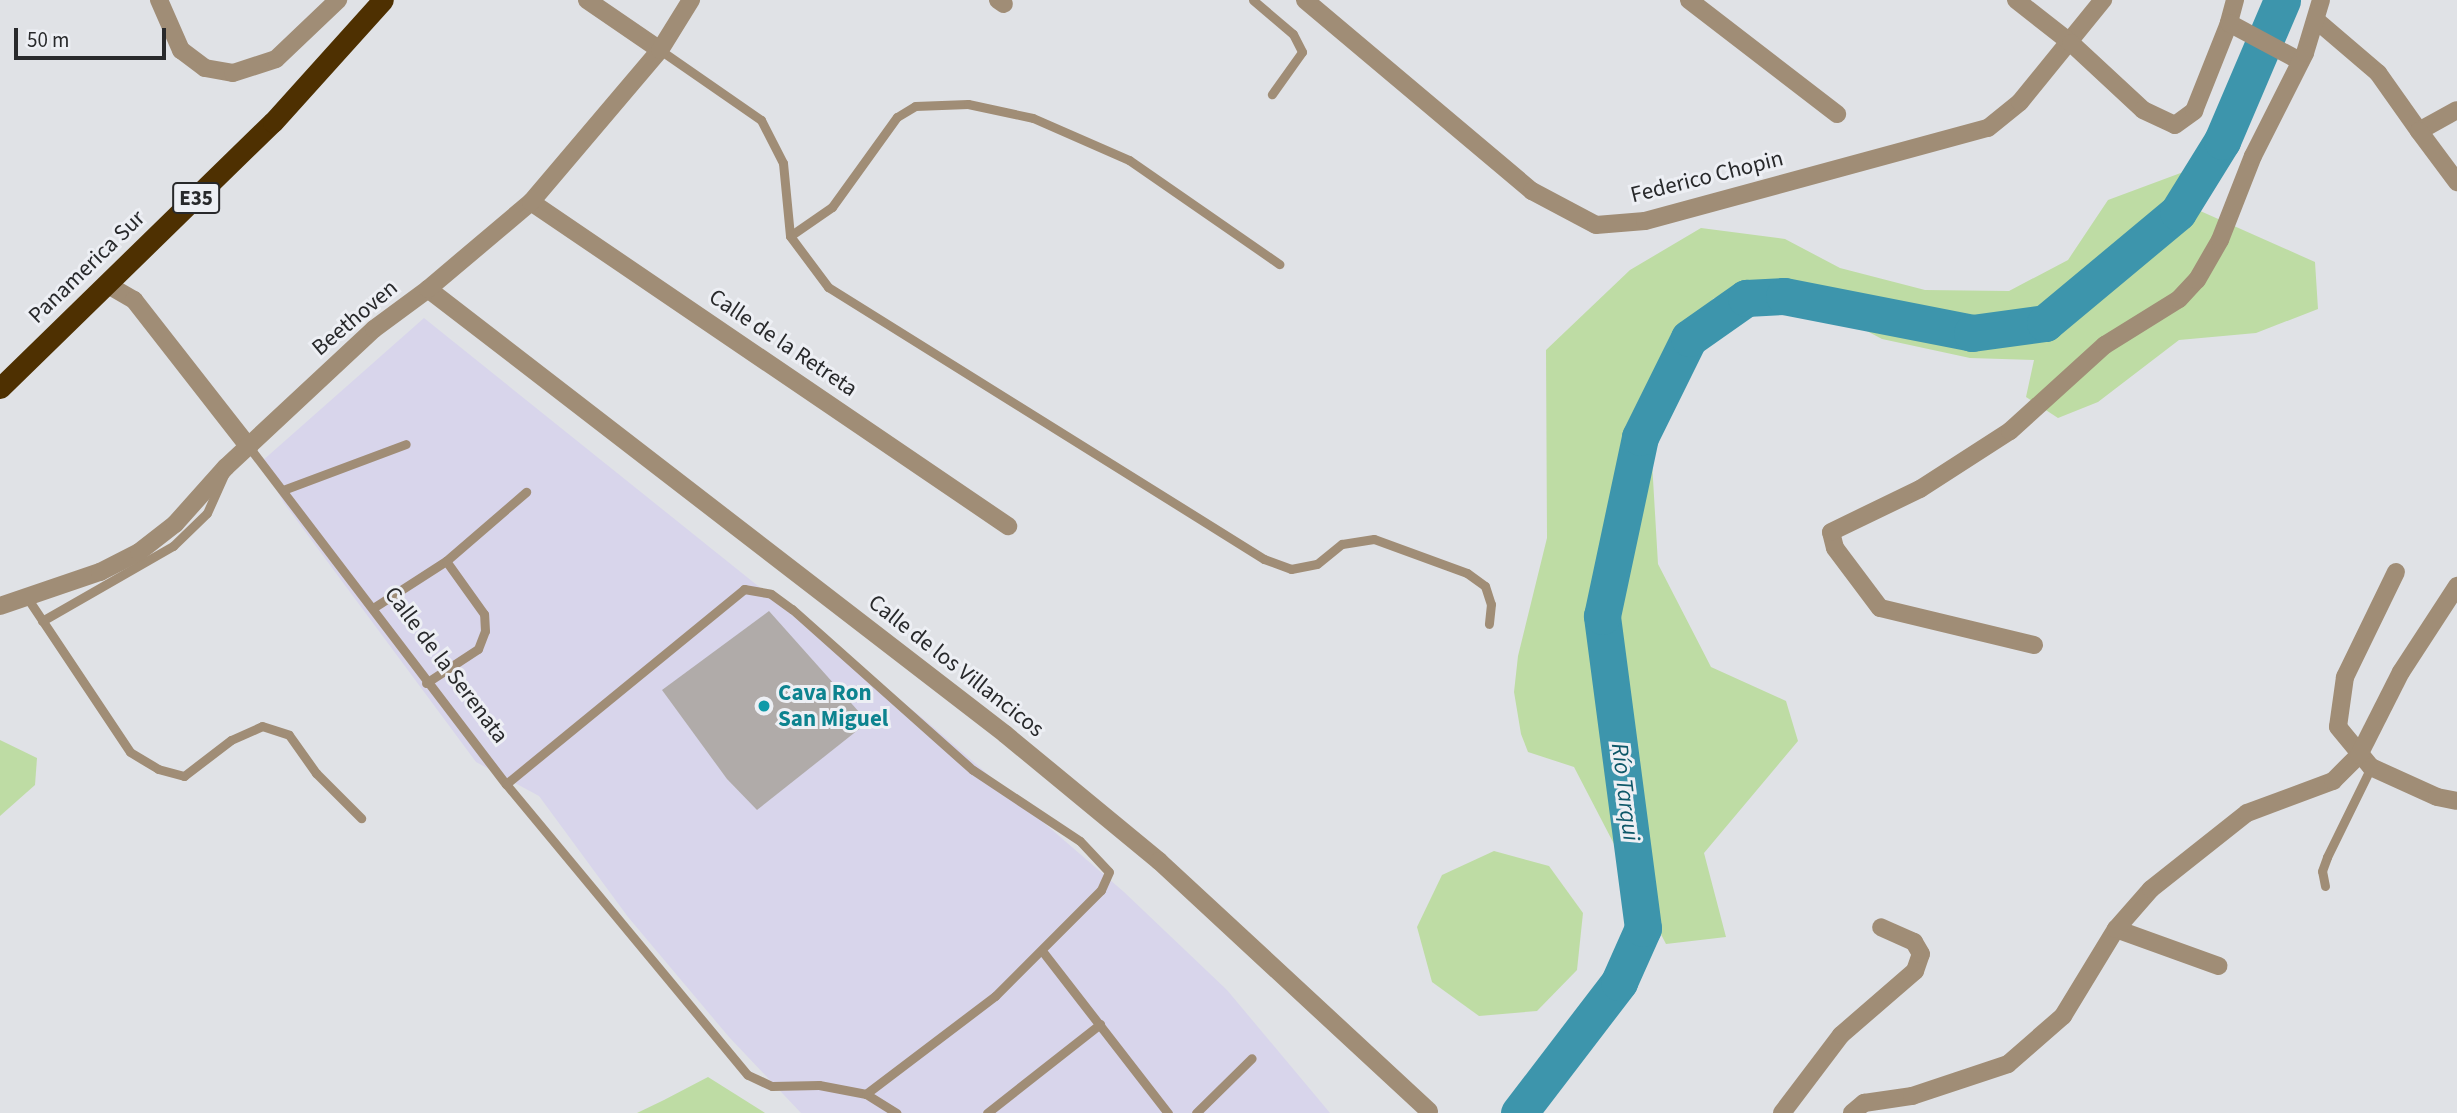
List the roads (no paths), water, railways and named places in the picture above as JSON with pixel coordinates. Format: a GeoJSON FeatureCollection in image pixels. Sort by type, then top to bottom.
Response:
{"type":"FeatureCollection","features":[{"type":"Feature","properties":{"kind":"highway","name":"Panamerica Sur"},"geometry":{"type":"LineString","coordinates":[[0,388],[273,122],[383,0]]}},
{"type":"Feature","properties":{"kind":"street"},"geometry":{"type":"LineString","coordinates":[[159,0],[181,50],[205,68],[233,73],[276,59],[338,0]]}},
{"type":"Feature","properties":{"kind":"street"},"geometry":{"type":"LineString","coordinates":[[587,0],[660,50]]}},
{"type":"Feature","properties":{"kind":"street","name":"Beethoven"},"geometry":{"type":"LineString","coordinates":[[0,606],[100,572],[139,552],[175,524],[226,467],[374,329],[428,289],[531,202],[660,50],[691,0]]}},
{"type":"Feature","properties":{"kind":"street","name":"Federico Chopin"},"geometry":{"type":"LineString","coordinates":[[1305,0],[1532,191],[1596,225],[1645,221],[1988,128],[2020,102],[2071,43],[2103,0]]}},
{"type":"Feature","properties":{"kind":"street"},"geometry":{"type":"LineString","coordinates":[[1689,0],[1837,114]]}},
{"type":"Feature","properties":{"kind":"street"},"geometry":{"type":"LineString","coordinates":[[2016,0],[2071,43],[2143,110],[2175,125],[2194,111],[2233,26],[2235,0]]}},
{"type":"Feature","properties":{"kind":"street"},"geometry":{"type":"LineString","coordinates":[[2034,645],[1880,608],[1835,548],[1831,532],[1920,489],[2010,431],[2105,345],[2179,299],[2197,280],[2220,240],[2293,57],[2316,20],[2321,0]]}},
{"type":"Feature","properties":{"kind":"street"},"geometry":{"type":"LineString","coordinates":[[2316,20],[2378,73],[2457,181]]}},
{"type":"Feature","properties":{"kind":"street"},"geometry":{"type":"LineString","coordinates":[[2233,26],[2293,57]]}},
{"type":"Feature","properties":{"kind":"street"},"geometry":{"type":"LineString","coordinates":[[2419,131],[2457,110]]}},
{"type":"Feature","properties":{"kind":"street","name":"Calle de la Retreta"},"geometry":{"type":"LineString","coordinates":[[531,202],[1008,526]]}},
{"type":"Feature","properties":{"kind":"street","name":"Calle de la Serenata"},"geometry":{"type":"LineString","coordinates":[[108,285],[134,300],[249,447]]}},
{"type":"Feature","properties":{"kind":"street","name":"Calle de los Villancicos"},"geometry":{"type":"LineString","coordinates":[[428,289],[1015,743],[1158,862],[1429,1111]]}},
{"type":"Feature","properties":{"kind":"street"},"geometry":{"type":"LineString","coordinates":[[2396,572],[2345,677],[2337,712],[2338,727],[2365,761],[2437,797],[2457,801]]}},
{"type":"Feature","properties":{"kind":"street"},"geometry":{"type":"LineString","coordinates":[[1852,1113],[1864,1102],[1912,1096],[2008,1064],[2063,1016],[2116,929],[2151,889],[2247,813],[2333,781],[2365,761],[2401,673],[2457,586]]}},
{"type":"Feature","properties":{"kind":"street"},"geometry":{"type":"LineString","coordinates":[[1782,1113],[1841,1035],[1915,971],[1921,954],[1914,942],[1881,927]]}},
{"type":"Feature","properties":{"kind":"street"},"geometry":{"type":"LineString","coordinates":[[2116,929],[2219,965]]}},
{"type":"Feature","properties":{"kind":"lane"},"geometry":{"type":"LineString","coordinates":[[1253,0],[1293,34],[1302,52],[1272,94]]}},
{"type":"Feature","properties":{"kind":"lane"},"geometry":{"type":"LineString","coordinates":[[660,50],[761,120],[782,163],[790,236],[828,287],[1264,559],[1291,569],[1318,564],[1342,544],[1374,539],[1427,556],[1476,579],[1485,586],[1491,604],[1489,624]]}},
{"type":"Feature","properties":{"kind":"lane"},"geometry":{"type":"LineString","coordinates":[[790,236],[832,207],[898,117],[915,106],[968,104],[1033,118],[1129,160],[1279,264]]}},
{"type":"Feature","properties":{"kind":"lane"},"geometry":{"type":"LineString","coordinates":[[283,491],[406,444]]}},
{"type":"Feature","properties":{"kind":"lane","name":"Calle de la Serenata"},"geometry":{"type":"LineString","coordinates":[[249,447],[373,608],[426,683],[506,784],[748,1075],[772,1086],[819,1085],[866,1094]]}},
{"type":"Feature","properties":{"kind":"lane"},"geometry":{"type":"LineString","coordinates":[[42,621],[173,546],[207,513],[226,467]]}},
{"type":"Feature","properties":{"kind":"lane"},"geometry":{"type":"LineString","coordinates":[[373,608],[446,561],[526,492]]}},
{"type":"Feature","properties":{"kind":"lane"},"geometry":{"type":"LineString","coordinates":[[426,683],[478,649],[485,631],[484,614],[446,561]]}},
{"type":"Feature","properties":{"kind":"lane"},"geometry":{"type":"LineString","coordinates":[[506,784],[744,589],[771,594],[973,770],[1080,841],[1109,872],[1101,890],[1043,952],[995,996],[866,1094],[896,1113]]}},
{"type":"Feature","properties":{"kind":"lane"},"geometry":{"type":"LineString","coordinates":[[26,596],[130,752],[158,769],[184,776],[231,740],[262,726],[289,735],[316,773],[361,818]]}},
{"type":"Feature","properties":{"kind":"lane"},"geometry":{"type":"LineString","coordinates":[[2325,887],[2322,871],[2365,761]]}},
{"type":"Feature","properties":{"kind":"lane"},"geometry":{"type":"LineString","coordinates":[[1043,952],[1168,1113]]}},
{"type":"Feature","properties":{"kind":"lane"},"geometry":{"type":"LineString","coordinates":[[987,1113],[1100,1024]]}},
{"type":"Feature","properties":{"kind":"lane"},"geometry":{"type":"LineString","coordinates":[[1196,1113],[1252,1058]]}},
{"type":"Feature","properties":{"kind":"waterway","name":"Río Tarqui"},"geometry":{"type":"LineString","coordinates":[[1519,1113],[1619,982],[1643,928],[1602,616],[1640,437],[1689,338],[1746,298],[1784,296],[1972,333],[2045,323],[2178,212],[2222,141],[2282,0]]}},
{"type":"Feature","properties":{"kind":"place","name":"Cava Ron San Miguel"},"geometry":{"type":"Point","coordinates":[764,706]}}]}
